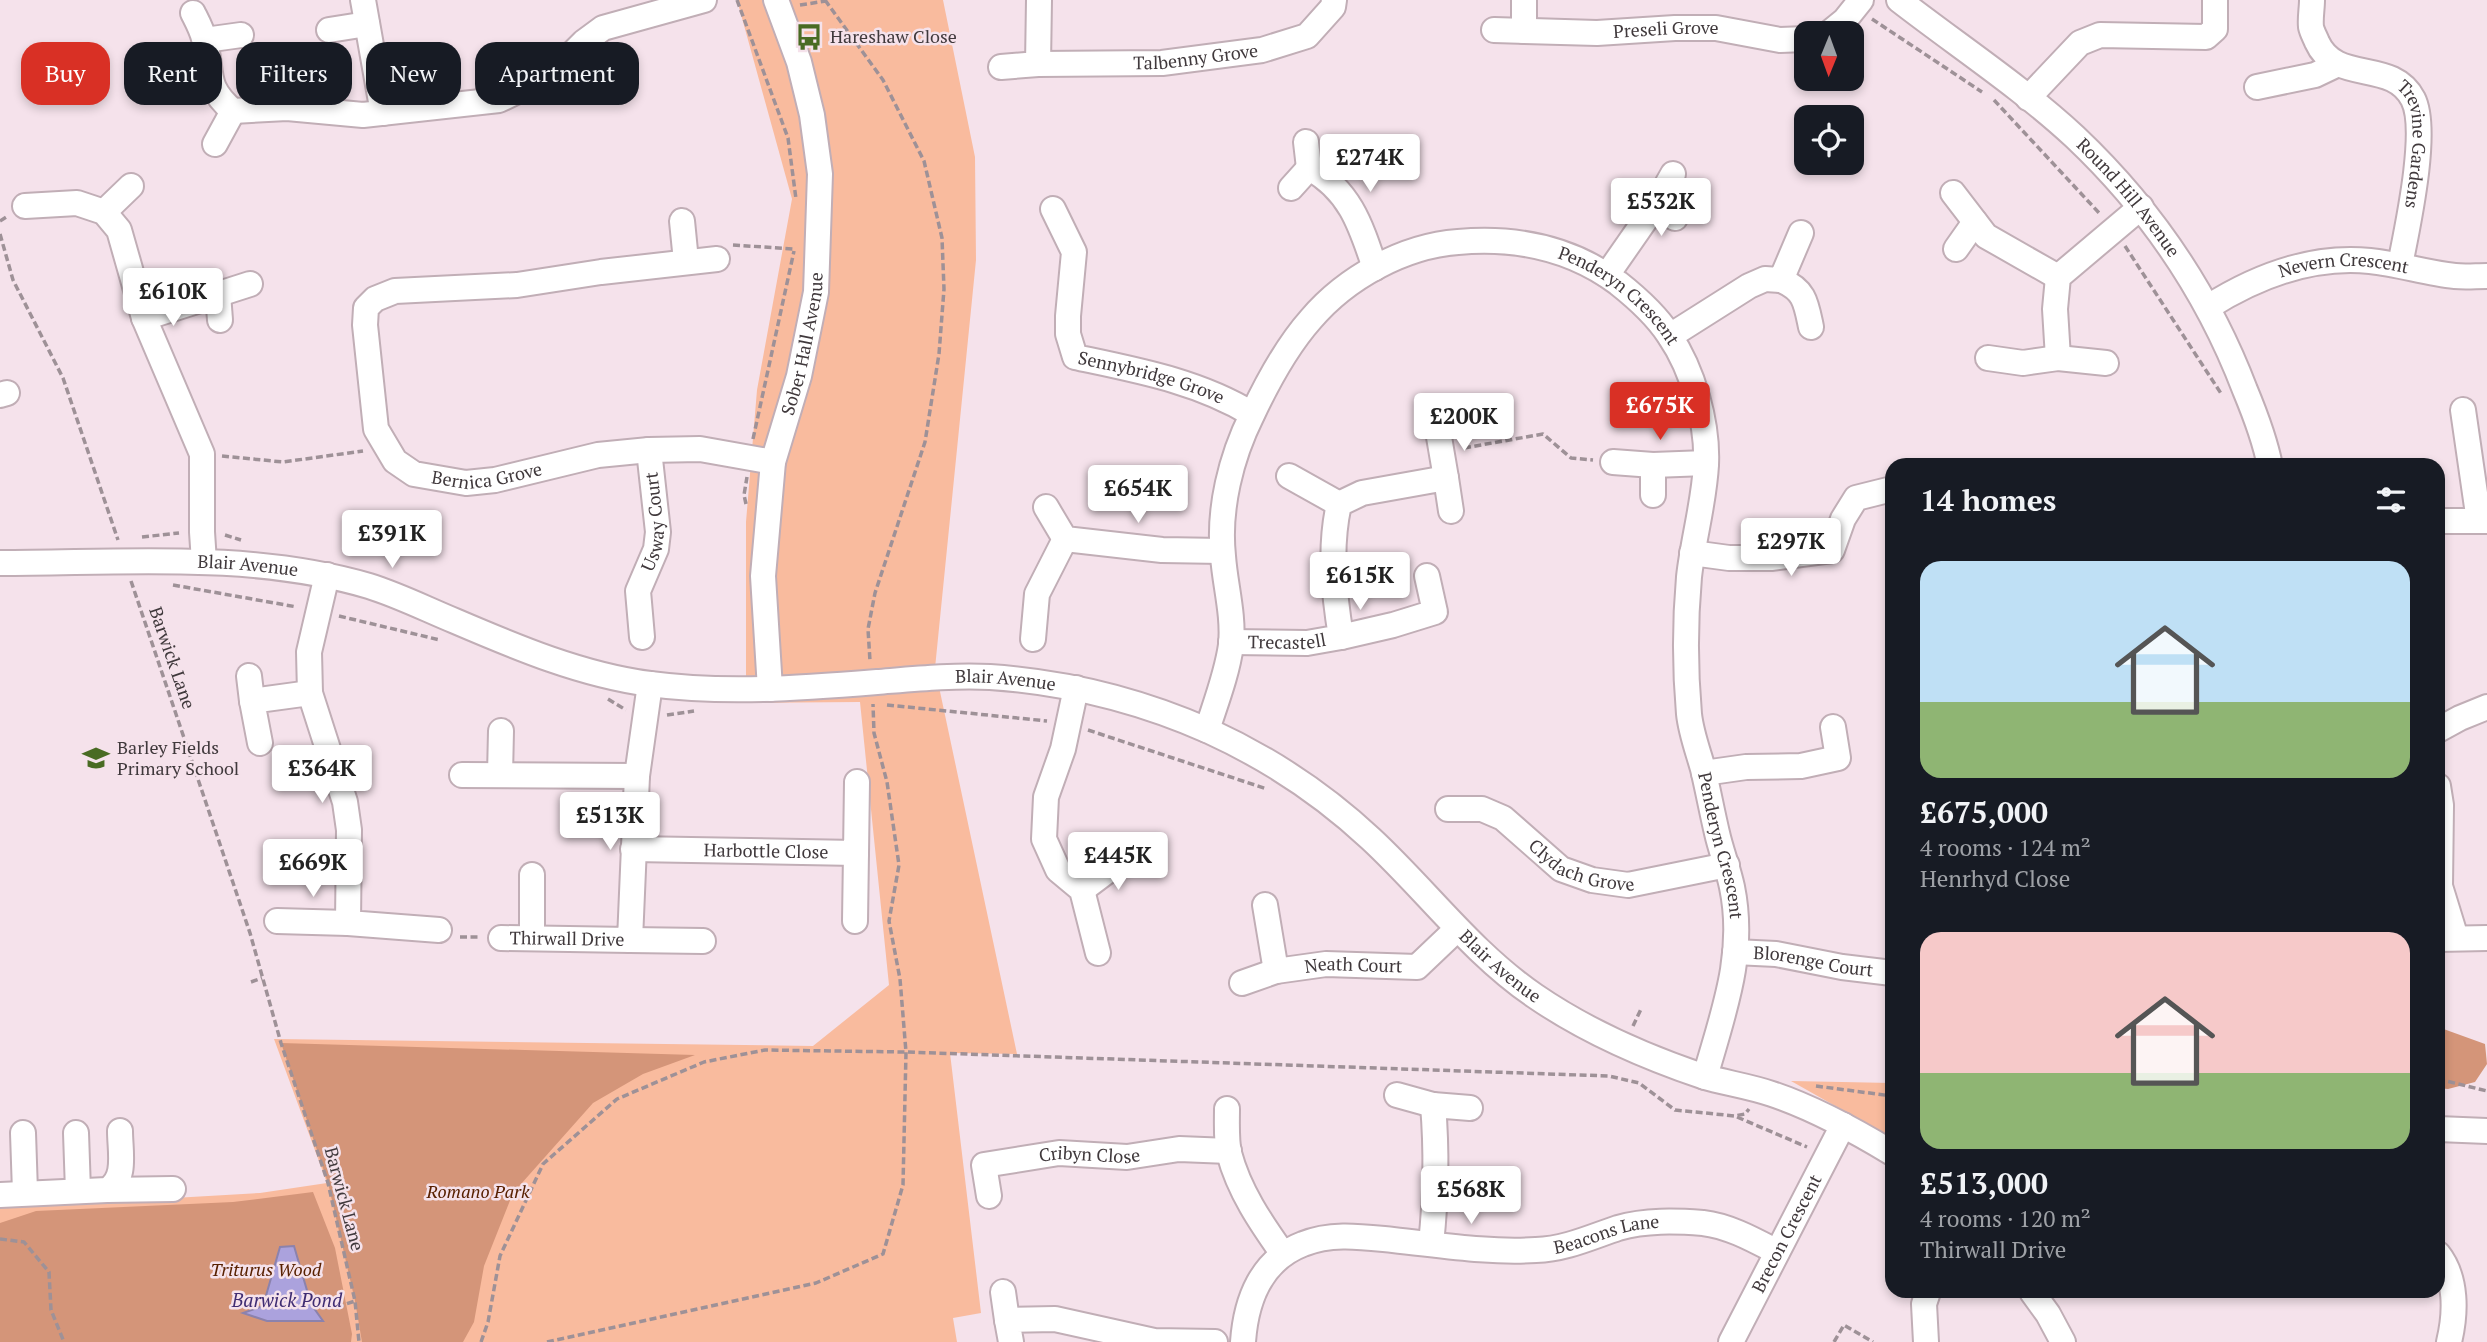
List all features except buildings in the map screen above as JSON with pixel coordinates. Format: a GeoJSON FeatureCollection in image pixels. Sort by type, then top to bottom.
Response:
{"type":"FeatureCollection","features":[{"type":"Feature","properties":{"kind":"street"},"geometry":{"type":"LineString","coordinates":[[233,111],[286,108],[363,115],[499,100],[551,75],[584,42],[603,29],[704,0]]}},
{"type":"Feature","properties":{"kind":"street","name":"Sober Hall Avenue"},"geometry":{"type":"LineString","coordinates":[[770,689],[763,576],[773,462],[799,376],[816,292],[820,174],[812,115],[799,62],[776,0]]}},
{"type":"Feature","properties":{"kind":"street"},"geometry":{"type":"LineString","coordinates":[[1038,64],[1039,0]]}},
{"type":"Feature","properties":{"kind":"street","name":"Talbenny Grove"},"geometry":{"type":"LineString","coordinates":[[1001,67],[1163,63],[1262,50],[1307,36],[1333,7],[1334,0]]}},
{"type":"Feature","properties":{"kind":"street"},"geometry":{"type":"LineString","coordinates":[[1524,0],[1524,31]]}},
{"type":"Feature","properties":{"kind":"street","name":"Round Hill Avenue"},"geometry":{"type":"LineString","coordinates":[[1899,0],[2028,98],[2073,136],[2141,207],[2208,307],[2232,356],[2268,458]]}},
{"type":"Feature","properties":{"kind":"street"},"geometry":{"type":"LineString","coordinates":[[2028,98],[2080,43],[2100,35],[2206,37],[2214,29],[2215,0]]}},
{"type":"Feature","properties":{"kind":"street"},"geometry":{"type":"LineString","coordinates":[[2257,87],[2315,75],[2336,65],[2322,53],[2311,29],[2312,0]]}},
{"type":"Feature","properties":{"kind":"street"},"geometry":{"type":"LineString","coordinates":[[1841,21],[1858,4]]}},
{"type":"Feature","properties":{"kind":"street"},"geometry":{"type":"LineString","coordinates":[[329,30],[365,12],[383,113]]}},
{"type":"Feature","properties":{"kind":"street"},"geometry":{"type":"LineString","coordinates":[[194,13],[205,40],[213,89],[233,111]]}},
{"type":"Feature","properties":{"kind":"street","name":"Preseli Grove"},"geometry":{"type":"LineString","coordinates":[[1494,30],[1597,33],[1716,28],[1780,40],[1794,39]]}},
{"type":"Feature","properties":{"kind":"street"},"geometry":{"type":"LineString","coordinates":[[205,40],[241,35]]}},
{"type":"Feature","properties":{"kind":"street","name":"Trevine Gardens"},"geometry":{"type":"LineString","coordinates":[[2336,65],[2354,71],[2383,74],[2398,81],[2412,98],[2418,113],[2419,135],[2412,203],[2400,265]]}},
{"type":"Feature","properties":{"kind":"street"},"geometry":{"type":"LineString","coordinates":[[215,144],[233,111]]}},
{"type":"Feature","properties":{"kind":"street"},"geometry":{"type":"LineString","coordinates":[[1291,188],[1309,168],[1306,142]]}},
{"type":"Feature","properties":{"kind":"street"},"geometry":{"type":"LineString","coordinates":[[1309,168],[1326,177],[1347,199],[1375,268]]}},
{"type":"Feature","properties":{"kind":"street"},"geometry":{"type":"LineString","coordinates":[[1607,275],[1665,212],[1673,174]]}},
{"type":"Feature","properties":{"kind":"street"},"geometry":{"type":"LineString","coordinates":[[104,212],[131,186]]}},
{"type":"Feature","properties":{"kind":"street"},"geometry":{"type":"LineString","coordinates":[[1953,193],[1986,236],[2058,276]]}},
{"type":"Feature","properties":{"kind":"street"},"geometry":{"type":"LineString","coordinates":[[25,206],[77,203],[104,212],[119,230],[144,318],[202,453],[204,562]]}},
{"type":"Feature","properties":{"kind":"street"},"geometry":{"type":"LineString","coordinates":[[2058,358],[2055,309],[2058,276],[2141,207]]}},
{"type":"Feature","properties":{"kind":"street","name":"Sennybridge Grove"},"geometry":{"type":"LineString","coordinates":[[1053,209],[1074,252],[1068,334],[1075,357],[1190,385],[1230,401],[1252,414]]}},
{"type":"Feature","properties":{"kind":"street"},"geometry":{"type":"LineString","coordinates":[[682,221],[686,261]]}},
{"type":"Feature","properties":{"kind":"street"},"geometry":{"type":"LineString","coordinates":[[1956,249],[1975,222]]}},
{"type":"Feature","properties":{"kind":"street"},"geometry":{"type":"LineString","coordinates":[[1781,280],[1801,233]]}},
{"type":"Feature","properties":{"kind":"street","name":"Penderyn Crescent"},"geometry":{"type":"LineString","coordinates":[[1206,730],[1227,667],[1231,642],[1231,615],[1222,551],[1223,517],[1231,469],[1252,414],[1293,343],[1312,317],[1349,285],[1375,268],[1411,252],[1453,242],[1504,240],[1566,253],[1607,275],[1651,312],[1670,336],[1696,394],[1704,428],[1706,463],[1703,496],[1692,553],[1686,631],[1689,719],[1733,890],[1737,928],[1732,986],[1704,1077]]}},
{"type":"Feature","properties":{"kind":"street","name":"Bernica Grove"},"geometry":{"type":"LineString","coordinates":[[717,259],[517,285],[395,291],[375,299],[366,308],[365,325],[376,429],[395,461],[414,474],[466,483],[495,480],[598,455],[649,450],[700,449],[773,462]]}},
{"type":"Feature","properties":{"kind":"street","name":"Nevern Crescent"},"geometry":{"type":"LineString","coordinates":[[2208,307],[2261,278],[2307,263],[2368,260],[2456,276],[2487,276]]}},
{"type":"Feature","properties":{"kind":"street"},"geometry":{"type":"LineString","coordinates":[[1670,336],[1749,286],[1765,279],[1781,280],[1795,286],[1806,302],[1811,327]]}},
{"type":"Feature","properties":{"kind":"street"},"geometry":{"type":"LineString","coordinates":[[144,318],[250,284]]}},
{"type":"Feature","properties":{"kind":"street"},"geometry":{"type":"LineString","coordinates":[[218,294],[220,320]]}},
{"type":"Feature","properties":{"kind":"street"},"geometry":{"type":"LineString","coordinates":[[1988,358],[2023,363],[2058,358],[2106,363]]}},
{"type":"Feature","properties":{"kind":"street"},"geometry":{"type":"LineString","coordinates":[[2445,521],[2483,521],[2478,454],[2463,410]]}},
{"type":"Feature","properties":{"kind":"street"},"geometry":{"type":"LineString","coordinates":[[1440,444],[1451,511]]}},
{"type":"Feature","properties":{"kind":"street","name":"Usway Court"},"geometry":{"type":"LineString","coordinates":[[642,637],[628,591],[656,548],[658,532],[649,450]]}},
{"type":"Feature","properties":{"kind":"street"},"geometry":{"type":"LineString","coordinates":[[1613,462],[1653,465],[1706,463]]}},
{"type":"Feature","properties":{"kind":"street"},"geometry":{"type":"LineString","coordinates":[[1653,465],[1653,495]]}},
{"type":"Feature","properties":{"kind":"street"},"geometry":{"type":"LineString","coordinates":[[1289,477],[1339,504],[1362,493],[1446,478]]}},
{"type":"Feature","properties":{"kind":"street"},"geometry":{"type":"LineString","coordinates":[[1692,553],[1729,558],[1771,558],[1832,550],[1843,519],[1856,498],[1885,491]]}},
{"type":"Feature","properties":{"kind":"street","name":"Trecastell"},"geometry":{"type":"LineString","coordinates":[[1339,504],[1335,523],[1333,569],[1341,637]]}},
{"type":"Feature","properties":{"kind":"street"},"geometry":{"type":"LineString","coordinates":[[1046,507],[1065,539]]}},
{"type":"Feature","properties":{"kind":"street"},"geometry":{"type":"LineString","coordinates":[[1065,539],[1161,550],[1222,551]]}},
{"type":"Feature","properties":{"kind":"street"},"geometry":{"type":"LineString","coordinates":[[1032,639],[1037,594],[1065,539]]}},
{"type":"Feature","properties":{"kind":"street","name":"Blair Avenue"},"geometry":{"type":"LineString","coordinates":[[0,563],[204,562],[268,566],[327,575],[384,591],[568,666],[650,684],[770,689],[988,677],[1076,688],[1123,699],[1206,730],[1250,751],[1296,779],[1373,841],[1457,929],[1532,993],[1576,1021],[1623,1046],[1704,1077],[1763,1091],[1797,1104],[1843,1125],[1885,1149]]}},
{"type":"Feature","properties":{"kind":"street"},"geometry":{"type":"LineString","coordinates":[[327,575],[309,652],[310,693],[345,802],[349,830],[348,923]]}},
{"type":"Feature","properties":{"kind":"street","name":"Trecastell"},"geometry":{"type":"LineString","coordinates":[[1231,642],[1307,643],[1393,625],[1435,612],[1427,576]]}},
{"type":"Feature","properties":{"kind":"street"},"geometry":{"type":"LineString","coordinates":[[249,676],[260,743]]}},
{"type":"Feature","properties":{"kind":"street","name":"Thirwall Drive"},"geometry":{"type":"LineString","coordinates":[[501,938],[630,940],[637,776],[650,684]]}},
{"type":"Feature","properties":{"kind":"street"},"geometry":{"type":"LineString","coordinates":[[1076,688],[1063,749],[1046,797],[1044,839],[1058,870],[1083,890],[1098,953]]}},
{"type":"Feature","properties":{"kind":"street"},"geometry":{"type":"LineString","coordinates":[[252,701],[310,693]]}},
{"type":"Feature","properties":{"kind":"street"},"geometry":{"type":"LineString","coordinates":[[2445,726],[2487,707]]}},
{"type":"Feature","properties":{"kind":"street"},"geometry":{"type":"LineString","coordinates":[[1704,773],[1746,767],[1801,766],[1838,758],[1833,727]]}},
{"type":"Feature","properties":{"kind":"street"},"geometry":{"type":"LineString","coordinates":[[500,775],[501,731]]}},
{"type":"Feature","properties":{"kind":"street"},"geometry":{"type":"LineString","coordinates":[[462,775],[637,776]]}},
{"type":"Feature","properties":{"kind":"street"},"geometry":{"type":"LineString","coordinates":[[855,920],[857,782]]}},
{"type":"Feature","properties":{"kind":"street","name":"Clydach Grove"},"geometry":{"type":"LineString","coordinates":[[1448,808],[1482,808],[1503,818],[1561,869],[1592,880],[1628,884],[1727,865]]}},
{"type":"Feature","properties":{"kind":"street","name":"Harbottle Close"},"geometry":{"type":"LineString","coordinates":[[633,849],[856,853]]}},
{"type":"Feature","properties":{"kind":"street"},"geometry":{"type":"LineString","coordinates":[[1083,890],[1126,858]]}},
{"type":"Feature","properties":{"kind":"street"},"geometry":{"type":"LineString","coordinates":[[532,875],[532,938]]}},
{"type":"Feature","properties":{"kind":"street"},"geometry":{"type":"LineString","coordinates":[[1265,905],[1276,971]]}},
{"type":"Feature","properties":{"kind":"street"},"geometry":{"type":"LineString","coordinates":[[277,921],[439,930]]}},
{"type":"Feature","properties":{"kind":"street"},"geometry":{"type":"LineString","coordinates":[[2445,921],[2447,939],[2487,938]]}},
{"type":"Feature","properties":{"kind":"street","name":"Neath Court"},"geometry":{"type":"LineString","coordinates":[[1242,983],[1276,971],[1326,964],[1417,967],[1457,929]]}},
{"type":"Feature","properties":{"kind":"street"},"geometry":{"type":"LineString","coordinates":[[630,940],[703,941]]}},
{"type":"Feature","properties":{"kind":"street","name":"Blorenge Court"},"geometry":{"type":"LineString","coordinates":[[1735,951],[1776,954],[1885,972]]}},
{"type":"Feature","properties":{"kind":"street"},"geometry":{"type":"LineString","coordinates":[[1397,1095],[1433,1105],[1470,1108]]}},
{"type":"Feature","properties":{"kind":"street"},"geometry":{"type":"LineString","coordinates":[[1431,1244],[1437,1186],[1433,1105]]}},
{"type":"Feature","properties":{"kind":"street"},"geometry":{"type":"LineString","coordinates":[[1227,1110],[1229,1151],[1241,1185],[1257,1218],[1283,1254]]}},
{"type":"Feature","properties":{"kind":"street","name":"Brecon Crescent"},"geometry":{"type":"LineString","coordinates":[[1731,1342],[1843,1125]]}},
{"type":"Feature","properties":{"kind":"street"},"geometry":{"type":"LineString","coordinates":[[2445,1129],[2487,1131]]}},
{"type":"Feature","properties":{"kind":"street"},"geometry":{"type":"LineString","coordinates":[[107,1190],[116,1185],[120,1176],[120,1131]]}},
{"type":"Feature","properties":{"kind":"street"},"geometry":{"type":"LineString","coordinates":[[23,1133],[10,1194],[173,1189]]}},
{"type":"Feature","properties":{"kind":"street"},"geometry":{"type":"LineString","coordinates":[[76,1133],[78,1191]]}},
{"type":"Feature","properties":{"kind":"street","name":"Cribyn Close"},"geometry":{"type":"LineString","coordinates":[[989,1196],[984,1165],[1059,1153],[1126,1157],[1180,1149],[1229,1151]]}},
{"type":"Feature","properties":{"kind":"street","name":"Beacons Lane"},"geometry":{"type":"LineString","coordinates":[[1243,1342],[1251,1296],[1264,1275],[1283,1254],[1302,1244],[1327,1237],[1356,1237],[1486,1251],[1538,1251],[1569,1246],[1620,1227],[1651,1221],[1706,1224],[1742,1234],[1777,1252]]}},
{"type":"Feature","properties":{"kind":"street"},"geometry":{"type":"LineString","coordinates":[[2445,1269],[2451,1282],[2454,1321],[2449,1342]]}},
{"type":"Feature","properties":{"kind":"street"},"geometry":{"type":"LineString","coordinates":[[1003,1292],[1009,1331],[1055,1319],[1154,1341],[1215,1342]]}},
{"type":"Feature","properties":{"kind":"street"},"geometry":{"type":"LineString","coordinates":[[1926,1298],[1926,1342]]}},
{"type":"Feature","properties":{"kind":"street"},"geometry":{"type":"LineString","coordinates":[[2036,1298],[2063,1342]]}},
{"type":"Feature","properties":{"kind":"path"},"geometry":{"type":"LineString","coordinates":[[547,1342],[816,1283],[883,1254],[903,1185],[906,1052],[900,979],[889,921],[899,865],[887,782],[874,733],[868,629],[875,593],[925,442],[937,366],[943,289],[942,238],[924,161],[883,80],[825,0]]}},
{"type":"Feature","properties":{"kind":"path"},"geometry":{"type":"LineString","coordinates":[[1858,4],[1982,92]]}},
{"type":"Feature","properties":{"kind":"path"},"geometry":{"type":"LineString","coordinates":[[1994,100],[2114,229],[2226,402]]}},
{"type":"Feature","properties":{"kind":"path","name":"Barwick Lane"},"geometry":{"type":"LineString","coordinates":[[0,234],[13,280],[63,378],[263,978],[281,1043],[328,1183],[355,1301],[359,1342]]}},
{"type":"Feature","properties":{"kind":"path"},"geometry":{"type":"LineString","coordinates":[[717,259],[722,245],[794,249]]}},
{"type":"Feature","properties":{"kind":"path"},"geometry":{"type":"LineString","coordinates":[[1440,444],[1544,434],[1571,458],[1613,462]]}},
{"type":"Feature","properties":{"kind":"path"},"geometry":{"type":"LineString","coordinates":[[202,453],[283,462],[385,448]]}},
{"type":"Feature","properties":{"kind":"path"},"geometry":{"type":"LineString","coordinates":[[439,930],[451,930],[458,937],[501,938]]}},
{"type":"Feature","properties":{"kind":"path"},"geometry":{"type":"LineString","coordinates":[[251,982],[263,978]]}},
{"type":"Feature","properties":{"kind":"path"},"geometry":{"type":"LineString","coordinates":[[481,1342],[488,1322],[500,1256],[543,1164],[617,1100],[704,1062],[765,1050],[906,1052],[1609,1076],[1639,1083],[1675,1110],[1735,1116],[1745,1114],[1763,1091]]}},
{"type":"Feature","properties":{"kind":"path"},"geometry":{"type":"LineString","coordinates":[[2445,1081],[2487,1091]]}},
{"type":"Feature","properties":{"kind":"path"},"geometry":{"type":"LineString","coordinates":[[1797,1104],[1809,1085],[1885,1095]]}},
{"type":"Feature","properties":{"kind":"path"},"geometry":{"type":"LineString","coordinates":[[1735,1116],[1826,1157]]}},
{"type":"Feature","properties":{"kind":"path"},"geometry":{"type":"LineString","coordinates":[[0,1239],[24,1242],[49,1272],[51,1310],[64,1342]]}},
{"type":"Feature","properties":{"kind":"path"},"geometry":{"type":"LineString","coordinates":[[337,1307],[355,1301]]}},
{"type":"Feature","properties":{"kind":"path"},"geometry":{"type":"LineString","coordinates":[[1834,1342],[1844,1325],[1874,1342]]}},
{"type":"Feature","properties":{"kind":"green space","name":"Romano Park"},"geometry":{"type":"Polygon","coordinates":[[[737,0],[943,0],[975,157],[976,260],[935,668],[1017,1054],[950,1053],[981,1313],[953,1318],[957,1342],[0,1342],[0,1208],[260,1193],[327,1183],[274,1039],[813,1046],[889,985],[860,702],[746,703],[746,522],[757,390],[792,199],[737,0]]]}},
{"type":"Feature","properties":{"kind":"green space"},"geometry":{"type":"Polygon","coordinates":[[[2445,1030],[2485,1044],[2487,1064],[2475,1082],[2445,1089],[2445,1030]]]}},
{"type":"Feature","properties":{"kind":"green space"},"geometry":{"type":"Polygon","coordinates":[[[281,1043],[695,1055],[643,1074],[593,1103],[513,1193],[484,1266],[474,1322],[463,1342],[362,1342],[328,1183],[281,1043]]]}},
{"type":"Feature","properties":{"kind":"green space"},"geometry":{"type":"Polygon","coordinates":[[[1791,1081],[1885,1083],[1885,1134],[1791,1081]]]}},
{"type":"Feature","properties":{"kind":"green space","name":"Triturus Wood"},"geometry":{"type":"Polygon","coordinates":[[[313,1192],[335,1248],[352,1334],[351,1342],[0,1342],[0,1223],[36,1211],[233,1202],[313,1192]]]}},
{"type":"Feature","properties":{"kind":"water","name":"Barwick Pond"},"geometry":{"type":"Polygon","coordinates":[[[294,1246],[311,1304],[323,1321],[267,1321],[243,1313],[263,1306],[280,1247],[294,1246]]]}},
{"type":"Feature","properties":{"kind":"place","name":"Hareshaw Close"},"geometry":{"type":"Point","coordinates":[809,37]}},
{"type":"Feature","properties":{"kind":"place","name":"Barley Fields Primary School"},"geometry":{"type":"Point","coordinates":[96,758]}}]}
